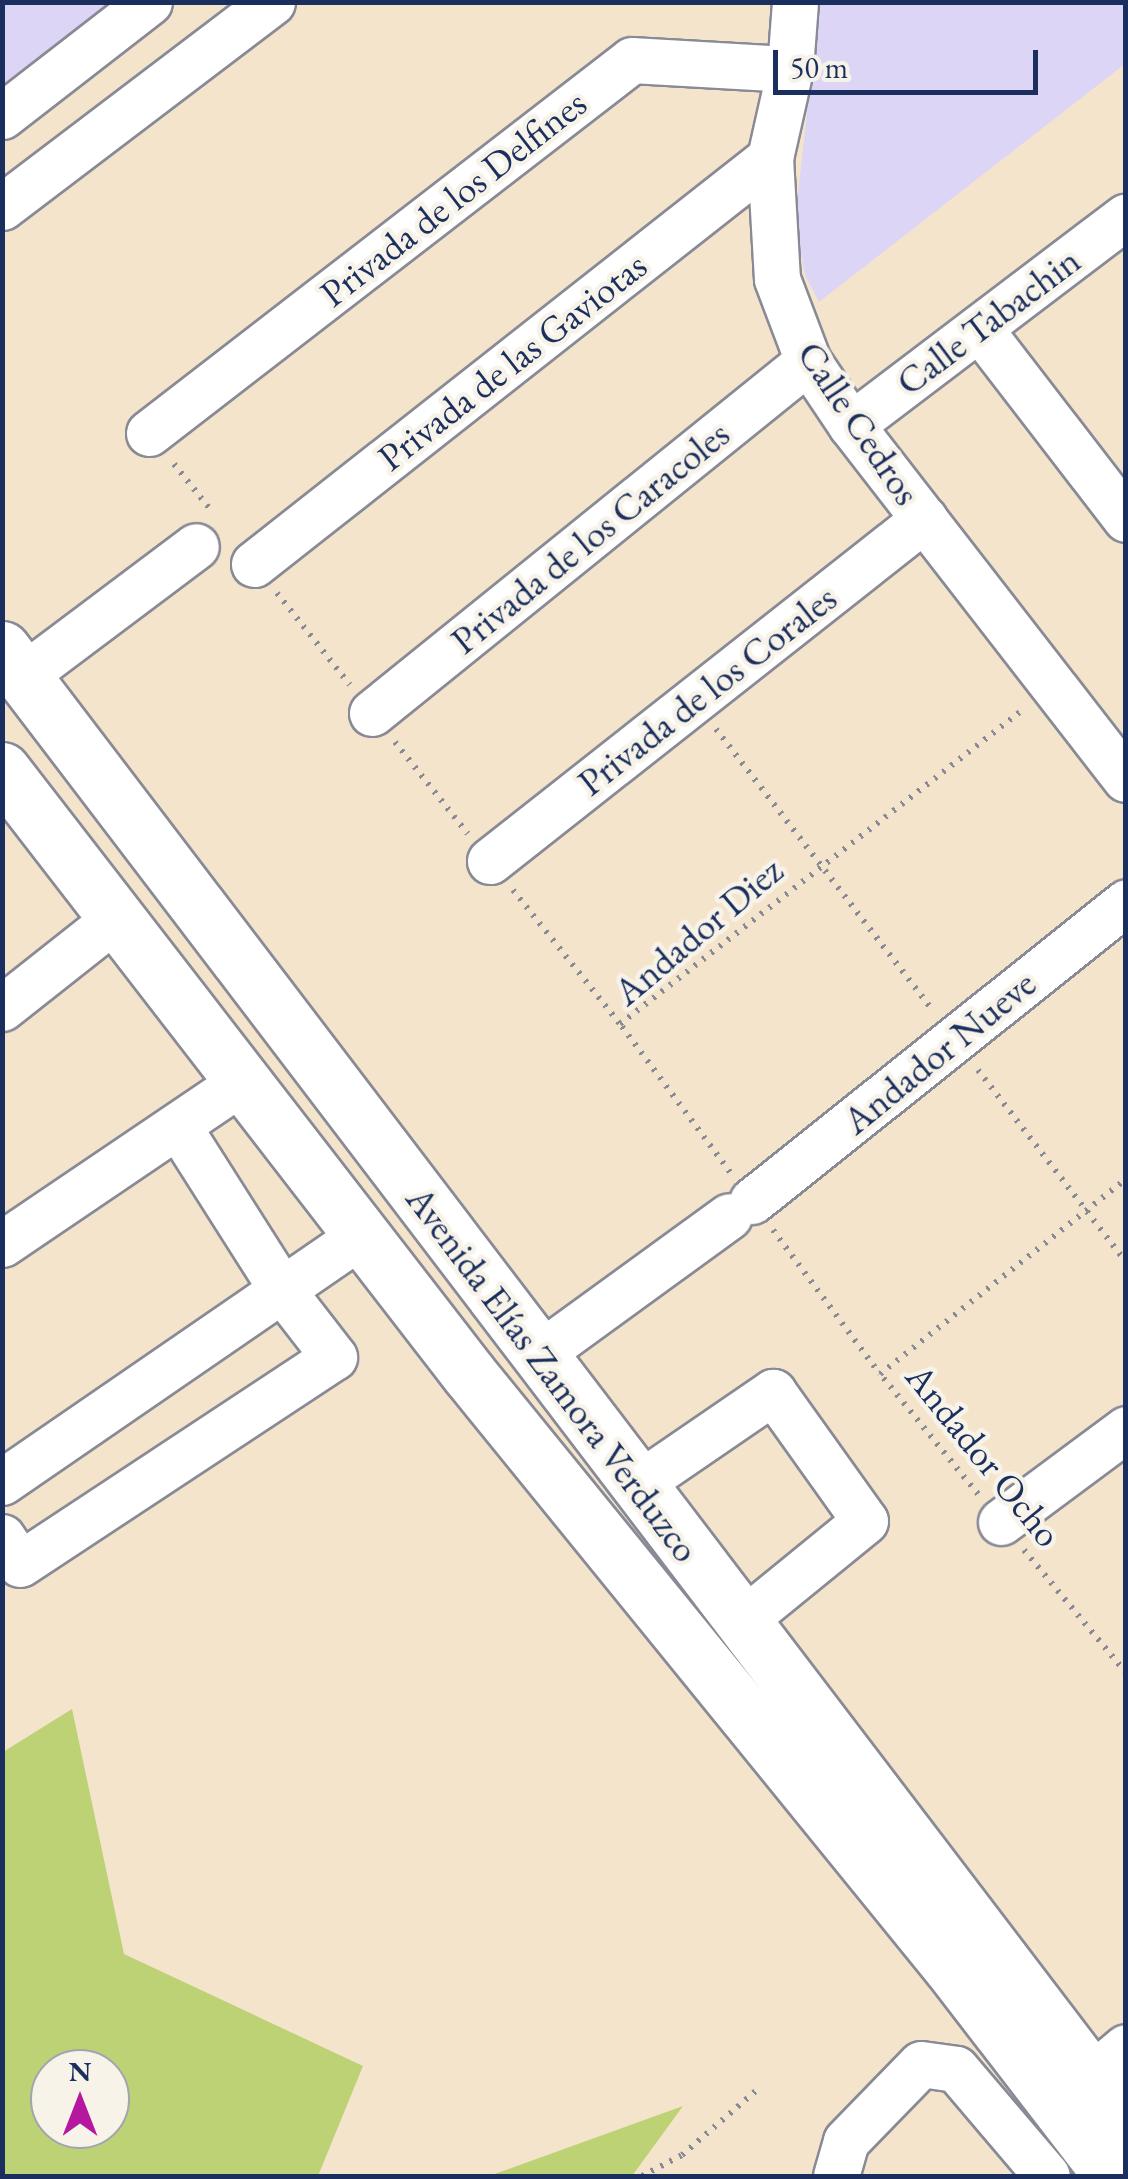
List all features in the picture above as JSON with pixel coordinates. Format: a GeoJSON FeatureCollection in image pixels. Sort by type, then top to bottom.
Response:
{"type":"FeatureCollection","features":[{"type":"Feature","properties":{"kind":"main road","name":"Avenida Elías Zamora Verduzco"},"geometry":{"type":"LineString","coordinates":[[13,663],[741,1622],[973,1961],[1112,2176]]}},
{"type":"Feature","properties":{"kind":"main road","name":"Avenida Elías Zamora Verduzco"},"geometry":{"type":"LineString","coordinates":[[2,770],[469,1374],[973,1961]]}},
{"type":"Feature","properties":{"kind":"main road"},"geometry":{"type":"LineString","coordinates":[[469,1374],[516,1386],[639,1530],[680,1540]]}},
{"type":"Feature","properties":{"kind":"main road"},"geometry":{"type":"LineString","coordinates":[[973,1961],[1126,2124]]}},
{"type":"Feature","properties":{"kind":"street"},"geometry":{"type":"LineString","coordinates":[[2,116],[149,2]]}},
{"type":"Feature","properties":{"kind":"street"},"geometry":{"type":"LineString","coordinates":[[2,207],[272,2]]}},
{"type":"Feature","properties":{"kind":"street","name":"Calle Cedros"},"geometry":{"type":"LineString","coordinates":[[796,2],[790,69],[770,158],[778,279],[808,361],[851,425],[1126,779]]}},
{"type":"Feature","properties":{"kind":"street","name":"Privada de los Delfines"},"geometry":{"type":"LineString","coordinates":[[150,433],[632,60],[790,69]]}},
{"type":"Feature","properties":{"kind":"street","name":"Privada de las Gaviotas"},"geometry":{"type":"LineString","coordinates":[[254,564],[770,158]]}},
{"type":"Feature","properties":{"kind":"street","name":"Calle Tabachin"},"geometry":{"type":"LineString","coordinates":[[851,425],[1126,216]]}},
{"type":"Feature","properties":{"kind":"street"},"geometry":{"type":"LineString","coordinates":[[979,328],[1126,519]]}},
{"type":"Feature","properties":{"kind":"street","name":"Privada de los Caracoles"},"geometry":{"type":"LineString","coordinates":[[372,713],[808,361]]}},
{"type":"Feature","properties":{"kind":"street","name":"Privada de los Corales"},"geometry":{"type":"LineString","coordinates":[[490,860],[924,519]]}},
{"type":"Feature","properties":{"kind":"street"},"geometry":{"type":"LineString","coordinates":[[13,663],[196,546]]}},
{"type":"Feature","properties":{"kind":"street","name":"Andador Nueve"},"geometry":{"type":"LineString","coordinates":[[538,1355],[740,1209],[1126,902]]}},
{"type":"Feature","properties":{"kind":"street"},"geometry":{"type":"LineString","coordinates":[[2,1008],[116,918]]}},
{"type":"Feature","properties":{"kind":"street"},"geometry":{"type":"LineString","coordinates":[[2,1244],[243,1082]]}},
{"type":"Feature","properties":{"kind":"street"},"geometry":{"type":"LineString","coordinates":[[2,1537],[20,1564],[334,1357],[282,1290],[178,1126]]}},
{"type":"Feature","properties":{"kind":"street"},"geometry":{"type":"LineString","coordinates":[[2,1482],[361,1236]]}},
{"type":"Feature","properties":{"kind":"street"},"geometry":{"type":"LineString","coordinates":[[636,1484],[773,1392],[865,1521],[741,1622]]}},
{"type":"Feature","properties":{"kind":"street"},"geometry":{"type":"LineString","coordinates":[[1002,1522],[1126,1429]]}},
{"type":"Feature","properties":{"kind":"street","name":"Avenida Elías Zamora Verduzco"},"geometry":{"type":"LineString","coordinates":[[973,1961],[1120,2062]]}},
{"type":"Feature","properties":{"kind":"street","name":"Avenida Elías Zamora Verduzco"},"geometry":{"type":"LineString","coordinates":[[973,1961],[1073,2176]]}},
{"type":"Feature","properties":{"kind":"street"},"geometry":{"type":"LineString","coordinates":[[836,2176],[846,2141],[921,2064],[956,2069],[1047,2176]]}},
{"type":"Feature","properties":{"kind":"path","name":"Andador Diez"},"geometry":{"type":"LineString","coordinates":[[880,1374],[740,1209],[620,1024],[1054,686]]}},
{"type":"Feature","properties":{"kind":"path"},"geometry":{"type":"LineString","coordinates":[[694,700],[1126,1262]]}},
{"type":"Feature","properties":{"kind":"path","name":"Andador Ocho"},"geometry":{"type":"LineString","coordinates":[[1126,1179],[880,1374],[1126,1673]]}},
{"type":"Feature","properties":{"kind":"path"},"geometry":{"type":"LineString","coordinates":[[642,2176],[682,2154],[758,2089]]}},
{"type":"Feature","properties":{"kind":"shaded area"},"geometry":{"type":"Polygon","coordinates":[[[3,2],[111,2],[111,3],[3,84],[3,2]]]}},
{"type":"Feature","properties":{"kind":"shaded area"},"geometry":{"type":"Polygon","coordinates":[[[819,3],[1125,3],[1125,64],[819,302],[805,275],[795,221],[819,3]]]}},
{"type":"Feature","properties":{"kind":"green space"},"geometry":{"type":"Polygon","coordinates":[[[72,1709],[124,1954],[363,2066],[318,2176],[3,2176],[3,1752],[72,1709]]]}},
{"type":"Feature","properties":{"kind":"green space"},"geometry":{"type":"Polygon","coordinates":[[[683,2106],[632,2176],[489,2176],[683,2106]]]}}]}
